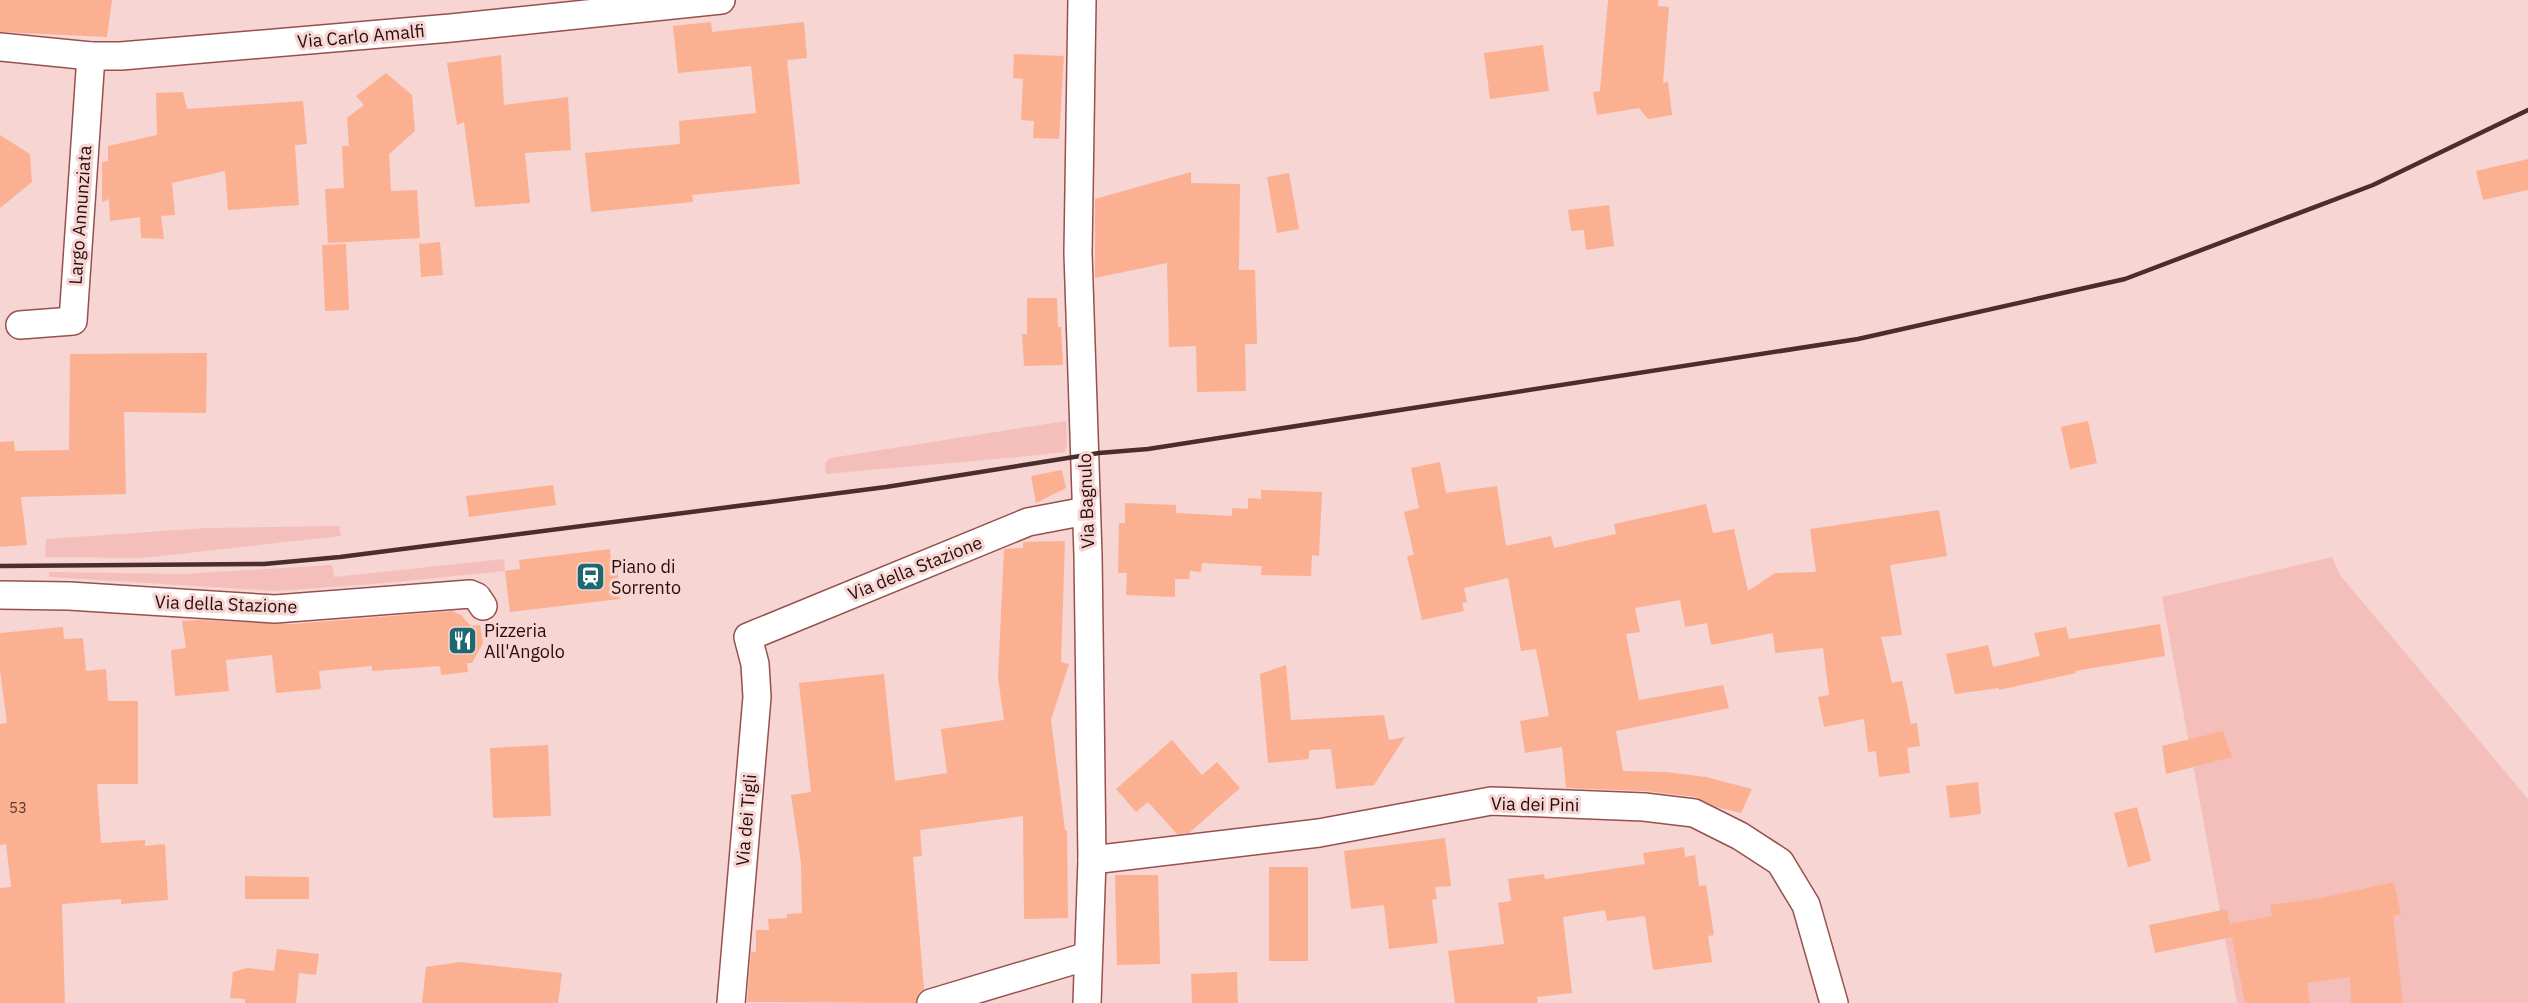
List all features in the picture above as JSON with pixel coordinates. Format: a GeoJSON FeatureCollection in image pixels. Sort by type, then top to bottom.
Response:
{"type":"FeatureCollection","features":[{"type":"Feature","properties":{"kind":"street","name":"Via Carlo Amalfi"},"geometry":{"type":"LineString","coordinates":[[0,47],[91,56],[121,56],[452,28],[721,0]]}},
{"type":"Feature","properties":{"kind":"street","name":"Via Bagnulo"},"geometry":{"type":"LineString","coordinates":[[1082,0],[1078,253],[1086,511],[1092,860],[1087,1003]]}},
{"type":"Feature","properties":{"kind":"street","name":"Largo Annunziata"},"geometry":{"type":"LineString","coordinates":[[20,326],[73,321],[91,56]]}},
{"type":"Feature","properties":{"kind":"street","name":"Via della Stazione"},"geometry":{"type":"LineString","coordinates":[[748,637],[1028,522],[1086,511]]}},
{"type":"Feature","properties":{"kind":"street","name":"Via della Stazione"},"geometry":{"type":"LineString","coordinates":[[0,595],[69,596],[275,609],[470,594],[477,597],[483,606]]}},
{"type":"Feature","properties":{"kind":"street","name":"Via dei Tigli"},"geometry":{"type":"LineString","coordinates":[[730,1003],[757,697],[755,664],[748,637]]}},
{"type":"Feature","properties":{"kind":"street","name":"Via dei Pini"},"geometry":{"type":"LineString","coordinates":[[1092,860],[1319,833],[1491,801],[1644,807],[1694,813],[1740,836],[1780,862],[1806,905],[1834,1003]]}},
{"type":"Feature","properties":{"kind":"street"},"geometry":{"type":"LineString","coordinates":[[931,1003],[1088,956]]}},
{"type":"Feature","properties":{"kind":"shaded area"},"geometry":{"type":"Polygon","coordinates":[[[1066,421],[1067,448],[1065,452],[826,474],[825,463],[830,458],[1066,421]]]}},
{"type":"Feature","properties":{"kind":"shaded area"},"geometry":{"type":"Polygon","coordinates":[[[339,526],[341,536],[142,558],[45,557],[46,539],[207,528],[339,526]]]}},
{"type":"Feature","properties":{"kind":"shaded area"},"geometry":{"type":"Polygon","coordinates":[[[2332,557],[2340,575],[2528,799],[2528,1003],[2237,1003],[2162,597],[2332,557]]]}},
{"type":"Feature","properties":{"kind":"shaded area"},"geometry":{"type":"Polygon","coordinates":[[[504,559],[505,571],[275,591],[49,577],[49,572],[183,574],[332,565],[334,577],[504,559]]]}},
{"type":"Feature","properties":{"kind":"building"},"geometry":{"type":"Polygon","coordinates":[[[0,0],[112,0],[107,37],[0,32],[0,0]]]}},
{"type":"Feature","properties":{"kind":"building"},"geometry":{"type":"Polygon","coordinates":[[[1608,0],[1658,0],[1658,6],[1669,7],[1663,83],[1668,82],[1672,115],[1648,119],[1639,108],[1597,115],[1593,92],[1600,91],[1608,0]]]}},
{"type":"Feature","properties":{"kind":"building"},"geometry":{"type":"Polygon","coordinates":[[[711,22],[712,32],[804,22],[807,58],[787,60],[800,184],[692,195],[693,202],[591,212],[585,153],[680,144],[679,121],[756,113],[751,66],[678,73],[673,26],[711,22]]]}},
{"type":"Feature","properties":{"kind":"building"},"geometry":{"type":"Polygon","coordinates":[[[1543,45],[1549,91],[1490,99],[1484,53],[1543,45]]]}},
{"type":"Feature","properties":{"kind":"building"},"geometry":{"type":"Polygon","coordinates":[[[1014,54],[1064,56],[1059,139],[1033,138],[1034,121],[1021,120],[1023,79],[1013,78],[1014,54]]]}},
{"type":"Feature","properties":{"kind":"building"},"geometry":{"type":"Polygon","coordinates":[[[501,55],[504,105],[568,97],[571,150],[525,153],[530,203],[475,207],[464,122],[457,125],[447,63],[501,55]]]}},
{"type":"Feature","properties":{"kind":"building"},"geometry":{"type":"Polygon","coordinates":[[[386,73],[412,95],[415,131],[389,154],[391,191],[417,190],[420,238],[328,243],[325,189],[344,188],[342,146],[349,146],[347,118],[364,105],[356,96],[386,73]]]}},
{"type":"Feature","properties":{"kind":"building"},"geometry":{"type":"Polygon","coordinates":[[[183,92],[187,109],[303,101],[307,144],[295,145],[299,205],[228,210],[225,171],[172,183],[175,215],[161,216],[164,239],[141,238],[140,217],[110,221],[109,199],[102,202],[102,162],[108,161],[108,146],[157,135],[156,93],[183,92]]]}},
{"type":"Feature","properties":{"kind":"building"},"geometry":{"type":"Polygon","coordinates":[[[0,135],[30,154],[32,182],[0,208],[0,135]]]}},
{"type":"Feature","properties":{"kind":"building"},"geometry":{"type":"Polygon","coordinates":[[[2528,159],[2528,190],[2483,200],[2476,171],[2528,159]]]}},
{"type":"Feature","properties":{"kind":"building"},"geometry":{"type":"Polygon","coordinates":[[[1191,172],[1191,183],[1240,184],[1239,270],[1255,270],[1257,344],[1245,344],[1246,391],[1197,392],[1196,346],[1169,347],[1167,263],[1095,278],[1095,199],[1191,172]]]}},
{"type":"Feature","properties":{"kind":"building"},"geometry":{"type":"Polygon","coordinates":[[[1289,173],[1299,229],[1277,233],[1267,177],[1289,173]]]}},
{"type":"Feature","properties":{"kind":"building"},"geometry":{"type":"Polygon","coordinates":[[[1609,205],[1614,246],[1586,250],[1584,230],[1571,231],[1568,210],[1609,205]]]}},
{"type":"Feature","properties":{"kind":"building"},"geometry":{"type":"Polygon","coordinates":[[[440,242],[443,275],[421,277],[419,244],[440,242]]]}},
{"type":"Feature","properties":{"kind":"building"},"geometry":{"type":"Polygon","coordinates":[[[346,244],[349,310],[325,311],[322,245],[346,244]]]}},
{"type":"Feature","properties":{"kind":"building"},"geometry":{"type":"Polygon","coordinates":[[[1027,298],[1057,298],[1063,365],[1024,366],[1022,334],[1027,334],[1027,298]]]}},
{"type":"Feature","properties":{"kind":"building"},"geometry":{"type":"Polygon","coordinates":[[[207,353],[206,413],[124,412],[126,494],[21,497],[27,545],[0,547],[0,442],[14,441],[15,451],[69,450],[70,354],[207,353]]]}},
{"type":"Feature","properties":{"kind":"building"},"geometry":{"type":"Polygon","coordinates":[[[2088,421],[2097,463],[2070,469],[2061,427],[2088,421]]]}},
{"type":"Feature","properties":{"kind":"building"},"geometry":{"type":"Polygon","coordinates":[[[1440,462],[1446,493],[1497,486],[1506,546],[1551,536],[1554,548],[1616,534],[1614,524],[1706,504],[1713,533],[1734,529],[1748,591],[1775,573],[1816,572],[1810,529],[1939,510],[1947,556],[1890,565],[1902,635],[1881,637],[1892,683],[1902,681],[1911,724],[1917,723],[1920,746],[1907,748],[1910,773],[1879,777],[1876,751],[1868,752],[1864,719],[1824,727],[1818,697],[1829,695],[1823,648],[1775,653],[1773,633],[1711,645],[1707,623],[1685,627],[1680,600],[1635,608],[1640,632],[1626,634],[1639,700],[1723,685],[1729,708],[1616,731],[1623,771],[1666,772],[1706,777],[1752,789],[1741,813],[1716,807],[1696,797],[1645,791],[1566,788],[1562,747],[1525,753],[1520,721],[1549,716],[1536,649],[1521,651],[1508,578],[1464,588],[1467,602],[1462,603],[1464,611],[1422,620],[1407,556],[1414,555],[1404,512],[1419,508],[1411,468],[1440,462]]]}},
{"type":"Feature","properties":{"kind":"building"},"geometry":{"type":"Polygon","coordinates":[[[1062,470],[1066,488],[1036,503],[1031,476],[1062,470]]]}},
{"type":"Feature","properties":{"kind":"building"},"geometry":{"type":"Polygon","coordinates":[[[553,485],[556,505],[469,517],[466,496],[553,485]]]}},
{"type":"Feature","properties":{"kind":"building"},"geometry":{"type":"Polygon","coordinates":[[[1261,490],[1322,492],[1319,556],[1312,555],[1311,576],[1261,575],[1262,566],[1202,563],[1201,572],[1190,571],[1189,579],[1175,579],[1175,597],[1126,595],[1127,573],[1118,573],[1119,523],[1125,523],[1125,503],[1176,505],[1176,513],[1232,516],[1232,508],[1248,509],[1248,498],[1261,499],[1261,490]]]}},
{"type":"Feature","properties":{"kind":"building"},"geometry":{"type":"Polygon","coordinates":[[[1065,541],[1061,662],[1069,664],[1051,720],[1065,830],[1067,830],[1068,918],[1024,919],[1023,816],[920,830],[922,856],[913,857],[924,989],[919,993],[916,1003],[747,1002],[751,952],[756,952],[756,930],[769,930],[768,919],[787,918],[787,914],[802,913],[801,863],[791,795],[811,792],[799,683],[884,674],[895,781],[947,773],[941,729],[1004,720],[998,678],[1004,549],[1023,548],[1023,542],[1065,541]]]}},
{"type":"Feature","properties":{"kind":"building"},"geometry":{"type":"Polygon","coordinates":[[[610,549],[611,559],[616,558],[620,599],[510,612],[505,571],[520,569],[519,560],[610,549]]]}},
{"type":"Feature","properties":{"kind":"building"},"geometry":{"type":"Polygon","coordinates":[[[452,611],[461,615],[471,626],[480,625],[483,643],[472,663],[467,663],[468,672],[441,675],[440,666],[372,671],[372,666],[319,671],[321,689],[276,693],[272,655],[226,660],[229,691],[175,696],[171,650],[186,648],[182,621],[293,624],[452,611]]]}},
{"type":"Feature","properties":{"kind":"building"},"geometry":{"type":"Polygon","coordinates":[[[2160,624],[2165,656],[2075,671],[2076,673],[1999,690],[1999,688],[1955,694],[1946,654],[1988,645],[1993,667],[2040,656],[2034,633],[2066,627],[2069,639],[2160,624]]]}},
{"type":"Feature","properties":{"kind":"building"},"geometry":{"type":"Polygon","coordinates":[[[63,627],[64,639],[83,638],[86,671],[106,669],[108,701],[138,701],[138,784],[97,784],[101,843],[145,840],[145,846],[165,844],[168,900],[121,904],[121,899],[62,904],[65,1003],[0,1003],[0,888],[11,887],[6,844],[0,845],[0,724],[7,723],[0,671],[0,633],[63,627]]]}},
{"type":"Feature","properties":{"kind":"building"},"geometry":{"type":"Polygon","coordinates":[[[1286,665],[1291,720],[1384,715],[1389,740],[1405,737],[1374,785],[1336,789],[1331,749],[1309,750],[1309,759],[1268,763],[1260,674],[1286,665]]]}},
{"type":"Feature","properties":{"kind":"building"},"geometry":{"type":"Polygon","coordinates":[[[2223,731],[2232,757],[2166,774],[2162,746],[2223,731]]]}},
{"type":"Feature","properties":{"kind":"building"},"geometry":{"type":"Polygon","coordinates":[[[1172,740],[1202,775],[1217,762],[1240,788],[1189,833],[1177,834],[1148,802],[1136,812],[1116,789],[1172,740]]]}},
{"type":"Feature","properties":{"kind":"building"},"geometry":{"type":"Polygon","coordinates":[[[548,745],[551,816],[493,818],[490,748],[548,745]]]}},
{"type":"Feature","properties":{"kind":"building"},"geometry":{"type":"Polygon","coordinates":[[[1978,782],[1981,814],[1950,818],[1946,786],[1978,782]]]}},
{"type":"Feature","properties":{"kind":"building"},"geometry":{"type":"Polygon","coordinates":[[[2137,807],[2151,861],[2128,867],[2114,813],[2137,807]]]}},
{"type":"Feature","properties":{"kind":"building"},"geometry":{"type":"Polygon","coordinates":[[[1445,838],[1451,886],[1435,887],[1437,899],[1432,900],[1438,943],[1389,949],[1384,905],[1351,909],[1344,851],[1445,838]]]}},
{"type":"Feature","properties":{"kind":"building"},"geometry":{"type":"Polygon","coordinates":[[[1684,847],[1685,857],[1695,855],[1699,886],[1706,885],[1714,935],[1708,936],[1712,962],[1653,970],[1645,916],[1607,921],[1605,910],[1563,917],[1572,993],[1537,997],[1538,1003],[1455,1003],[1448,951],[1504,944],[1498,903],[1511,901],[1508,879],[1544,874],[1545,879],[1645,864],[1643,853],[1684,847]]]}},
{"type":"Feature","properties":{"kind":"building"},"geometry":{"type":"Polygon","coordinates":[[[1269,867],[1308,867],[1308,961],[1269,961],[1269,867]]]}},
{"type":"Feature","properties":{"kind":"building"},"geometry":{"type":"Polygon","coordinates":[[[1115,875],[1158,875],[1160,964],[1117,965],[1115,875]]]}},
{"type":"Feature","properties":{"kind":"building"},"geometry":{"type":"Polygon","coordinates":[[[245,876],[309,877],[309,899],[245,899],[245,876]]]}},
{"type":"Feature","properties":{"kind":"building"},"geometry":{"type":"Polygon","coordinates":[[[2394,882],[2401,914],[2393,916],[2403,1003],[2351,1003],[2350,977],[2307,983],[2310,1003],[2245,1003],[2229,924],[2272,916],[2270,905],[2321,898],[2394,882]]]}},
{"type":"Feature","properties":{"kind":"building"},"geometry":{"type":"Polygon","coordinates":[[[2227,909],[2232,937],[2155,953],[2149,925],[2227,909]]]}},
{"type":"Feature","properties":{"kind":"building"},"geometry":{"type":"Polygon","coordinates":[[[277,949],[319,954],[316,975],[299,973],[296,1003],[245,1003],[245,999],[230,998],[233,972],[247,968],[274,971],[277,949]]]}},
{"type":"Feature","properties":{"kind":"building"},"geometry":{"type":"Polygon","coordinates":[[[460,962],[562,973],[558,1003],[422,1003],[426,967],[460,962]]]}},
{"type":"Feature","properties":{"kind":"building"},"geometry":{"type":"Polygon","coordinates":[[[1237,972],[1238,1003],[1192,1003],[1191,974],[1237,972]]]}},
{"type":"Feature","properties":{"kind":"railway"},"geometry":{"type":"LineString","coordinates":[[0,566],[264,564],[340,557],[886,487],[1099,453],[1148,449],[1858,339],[2125,279],[2373,185],[2528,110]]}},
{"type":"Feature","properties":{"kind":"place","name":"Piano di Sorrento"},"geometry":{"type":"Point","coordinates":[590,576]}},
{"type":"Feature","properties":{"kind":"place","name":"Pizzeria All'Angolo"},"geometry":{"type":"Point","coordinates":[463,640]}}]}
